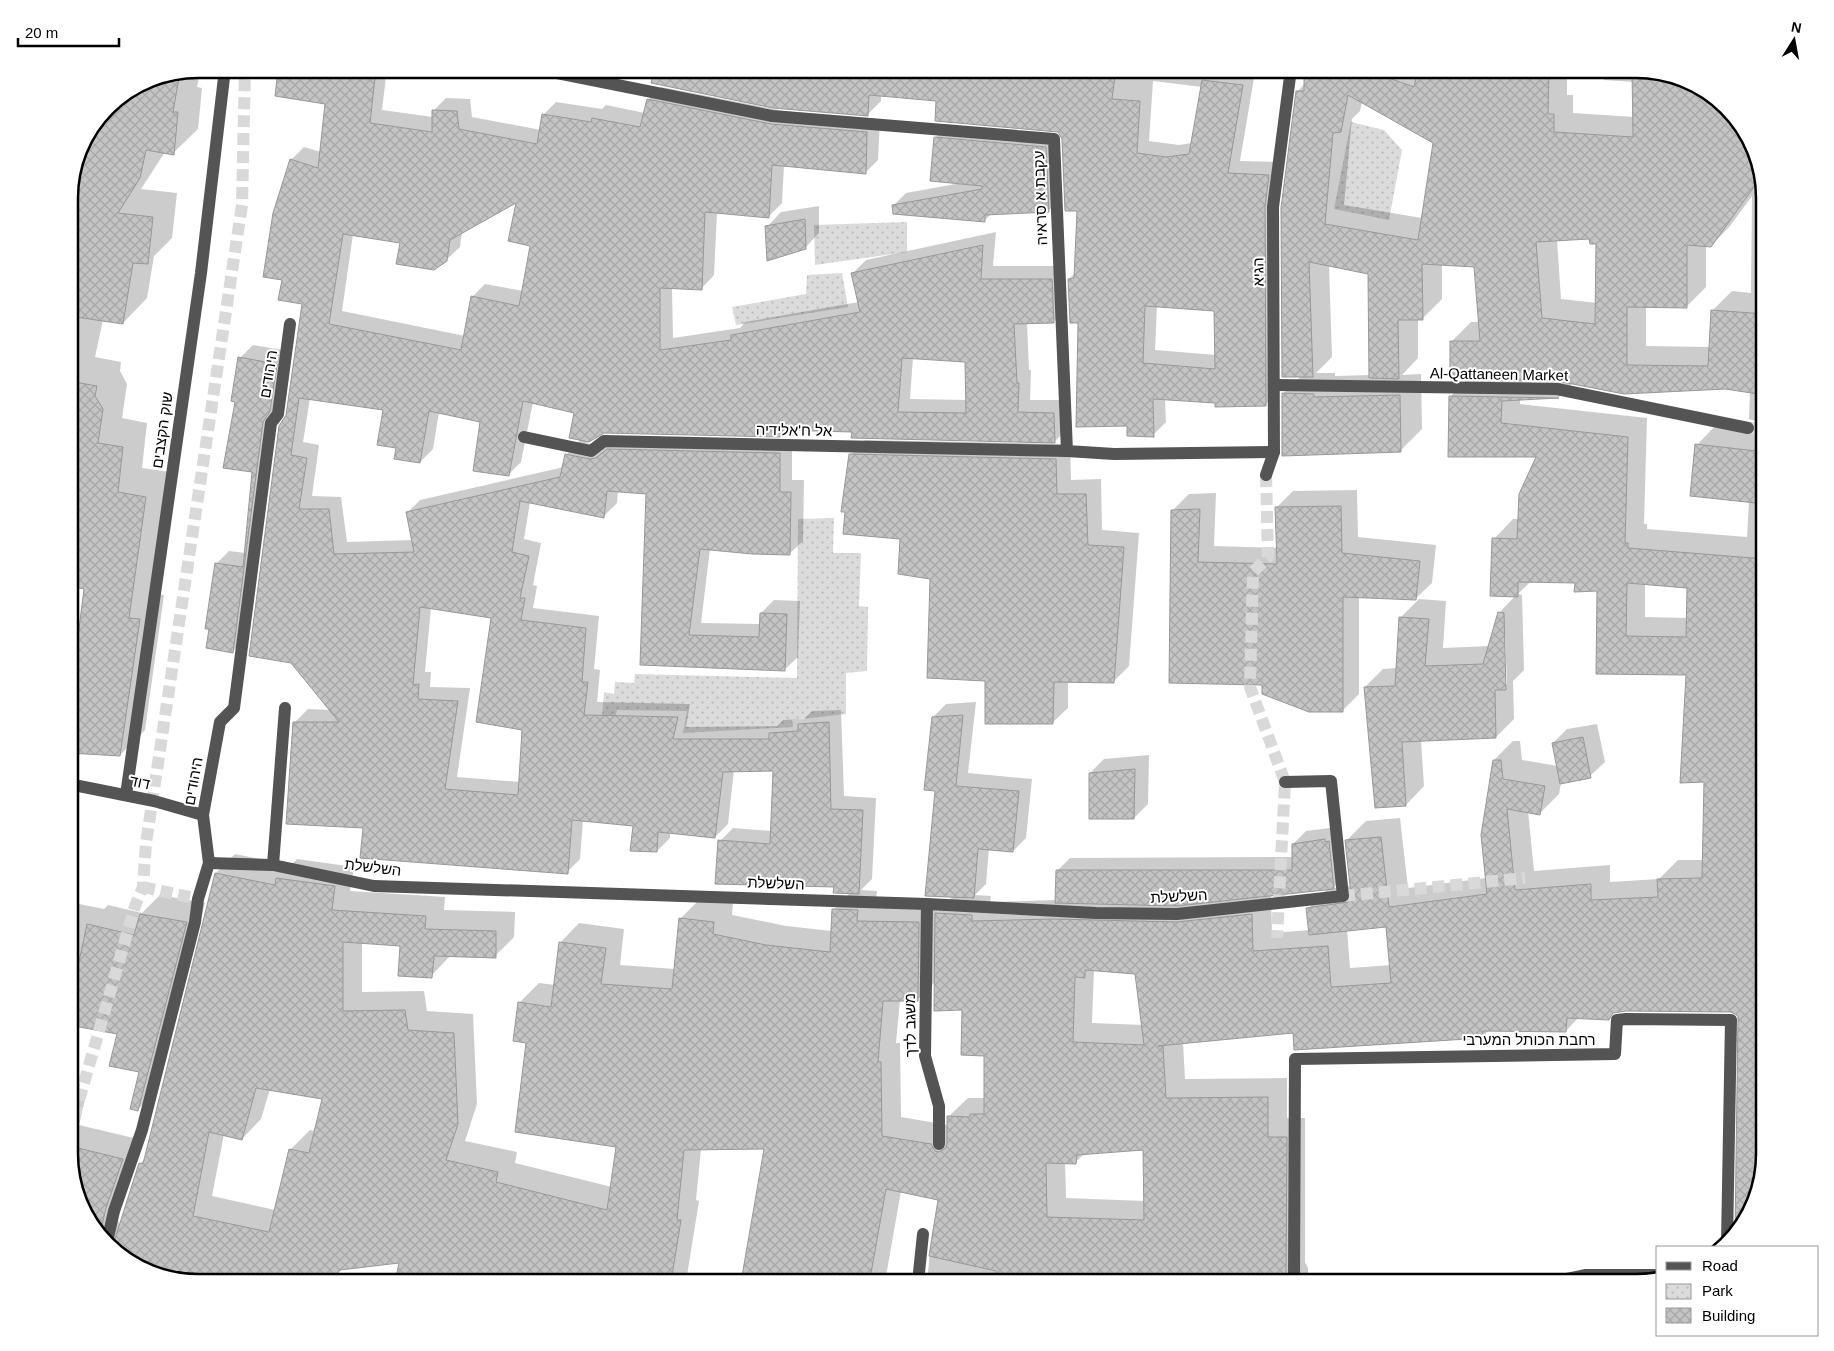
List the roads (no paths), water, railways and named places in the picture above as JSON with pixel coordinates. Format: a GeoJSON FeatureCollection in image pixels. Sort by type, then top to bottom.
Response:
{"type":"FeatureCollection","features":[{"type":"Feature","properties":{"kind":"street","name":"שוק הקצבים"},"geometry":{"type":"LineString","coordinates":[[126,795],[202,273],[224,78]]}},
{"type":"Feature","properties":{"kind":"street","name":"עקבת א סראיה"},"geometry":{"type":"LineString","coordinates":[[581,78],[772,116],[1054,139],[1067,451]]}},
{"type":"Feature","properties":{"kind":"street","name":"הגיא"},"geometry":{"type":"LineString","coordinates":[[1266,475],[1274,452],[1276,385],[1273,207],[1290,78]]}},
{"type":"Feature","properties":{"kind":"street","name":"היהודים"},"geometry":{"type":"LineString","coordinates":[[109,1234],[114,1212],[142,1130],[195,922],[198,899],[209,864],[203,815],[220,722],[234,708],[271,422],[278,414],[290,324]]}},
{"type":"Feature","properties":{"kind":"street","name":"Al-Qattaneen Market"},"geometry":{"type":"LineString","coordinates":[[1276,385],[1557,389],[1748,428]]}},
{"type":"Feature","properties":{"kind":"street","name":"אל ח'אלידיה"},"geometry":{"type":"LineString","coordinates":[[524,437],[591,451],[604,442],[1067,451]]}},
{"type":"Feature","properties":{"kind":"street"},"geometry":{"type":"LineString","coordinates":[[1067,451],[1114,454],[1274,452]]}},
{"type":"Feature","properties":{"kind":"street"},"geometry":{"type":"LineString","coordinates":[[273,865],[285,708]]}},
{"type":"Feature","properties":{"kind":"street","name":"השלשלת"},"geometry":{"type":"LineString","coordinates":[[209,864],[273,865],[374,886],[927,904],[1096,913],[1177,914],[1342,896],[1330,781],[1284,782]]}},
{"type":"Feature","properties":{"kind":"street","name":"דוד"},"geometry":{"type":"LineString","coordinates":[[78,786],[126,795],[203,815]]}},
{"type":"Feature","properties":{"kind":"street","name":"משגב לדך"},"geometry":{"type":"LineString","coordinates":[[927,904],[925,1056],[939,1106],[939,1144]]}},
{"type":"Feature","properties":{"kind":"street","name":"רחבת הכותל המערבי"},"geometry":{"type":"LineString","coordinates":[[1294,1274],[1295,1059],[1616,1054],[1617,1020],[1626,1019],[1731,1020],[1727,1232]]}},
{"type":"Feature","properties":{"kind":"street"},"geometry":{"type":"LineString","coordinates":[[919,1274],[923,1234]]}},
{"type":"Feature","properties":{"kind":"tunnel"},"geometry":{"type":"LineString","coordinates":[[78,1104],[135,906],[143,887],[146,843],[242,205],[245,78]]}},
{"type":"Feature","properties":{"kind":"tunnel"},"geometry":{"type":"LineString","coordinates":[[1748,428],[1756,428]]}},
{"type":"Feature","properties":{"kind":"tunnel"},"geometry":{"type":"LineString","coordinates":[[1266,475],[1268,557],[1253,572],[1250,687],[1285,782],[1277,938]]}},
{"type":"Feature","properties":{"kind":"tunnel"},"geometry":{"type":"LineString","coordinates":[[1343,896],[1525,878]]}},
{"type":"Feature","properties":{"kind":"tunnel"},"geometry":{"type":"LineString","coordinates":[[143,887],[198,899]]}}]}
